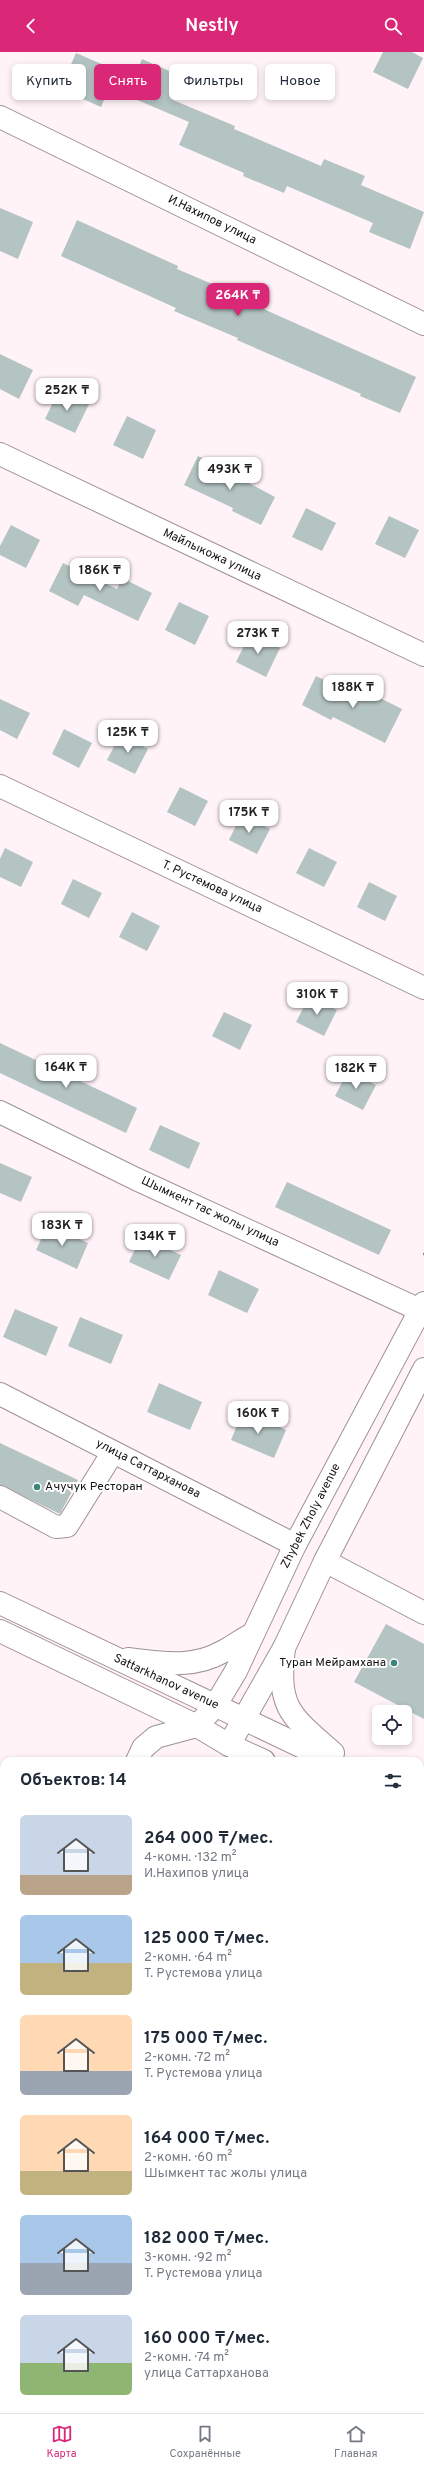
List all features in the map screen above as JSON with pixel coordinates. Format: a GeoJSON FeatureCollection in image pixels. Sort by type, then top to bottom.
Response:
{"type":"FeatureCollection","features":[{"type":"Feature","properties":{"kind":"street","name":"И.Нахипов улица"},"geometry":{"type":"LineString","coordinates":[[0,116],[424,324]]}},
{"type":"Feature","properties":{"kind":"street","name":"Майлыкожа улица"},"geometry":{"type":"LineString","coordinates":[[0,454],[424,655]]}},
{"type":"Feature","properties":{"kind":"street","name":"Т. Рустемова улица"},"geometry":{"type":"LineString","coordinates":[[0,786],[424,988]]}},
{"type":"Feature","properties":{"kind":"street","name":"Шымкент тас жолы улица"},"geometry":{"type":"LineString","coordinates":[[0,1112],[125,1173],[422,1307]]}},
{"type":"Feature","properties":{"kind":"street","name":"Zhybek Zholy avenue"},"geometry":{"type":"LineString","coordinates":[[197,1726],[215,1706],[236,1671],[295,1545],[422,1307]]}},
{"type":"Feature","properties":{"kind":"street"},"geometry":{"type":"LineString","coordinates":[[229,1745],[284,1648],[325,1561],[424,1369]]}},
{"type":"Feature","properties":{"kind":"street","name":"улица Саттарханова"},"geometry":{"type":"LineString","coordinates":[[0,1394],[295,1545]]}},
{"type":"Feature","properties":{"kind":"street"},"geometry":{"type":"LineString","coordinates":[[0,1497],[56,1526],[67,1526],[113,1452]]}},
{"type":"Feature","properties":{"kind":"street"},"geometry":{"type":"LineString","coordinates":[[325,1561],[424,1613]]}},
{"type":"Feature","properties":{"kind":"street","name":"Sattarkhanov avenue"},"geometry":{"type":"LineString","coordinates":[[0,1603],[215,1706],[245,1718],[324,1757]]}},
{"type":"Feature","properties":{"kind":"street"},"geometry":{"type":"LineString","coordinates":[[0,1631],[197,1726],[229,1745],[255,1757]]}},
{"type":"Feature","properties":{"kind":"street"},"geometry":{"type":"LineString","coordinates":[[112,1657],[178,1664],[198,1662],[225,1651],[238,1640],[253,1634]]}},
{"type":"Feature","properties":{"kind":"street"},"geometry":{"type":"LineString","coordinates":[[284,1648],[281,1678],[289,1709],[301,1726],[336,1757]]}},
{"type":"Feature","properties":{"kind":"street"},"geometry":{"type":"LineString","coordinates":[[139,1757],[143,1748],[156,1737],[170,1732],[197,1726]]}},
{"type":"Feature","properties":{"kind":"building"},"geometry":{"type":"Polygon","coordinates":[[[383,52],[412,52],[423,58],[408,89],[373,72],[383,52]]]}},
{"type":"Feature","properties":{"kind":"building"},"geometry":{"type":"Polygon","coordinates":[[[76,53],[102,64],[94,64],[94,100],[104,100],[101,107],[85,100],[86,64],[71,64],[76,53]]]}},
{"type":"Feature","properties":{"kind":"building"},"geometry":{"type":"Polygon","coordinates":[[[142,59],[153,64],[140,64],[142,59]]]}},
{"type":"Feature","properties":{"kind":"building"},"geometry":{"type":"Polygon","coordinates":[[[161,67],[169,71],[169,100],[173,100],[235,126],[234,129],[321,166],[324,159],[365,176],[361,185],[424,212],[410,249],[369,232],[373,223],[287,186],[284,193],[243,176],[244,173],[179,145],[189,122],[137,100],[161,100],[161,67]]]}},
{"type":"Feature","properties":{"kind":"building"},"geometry":{"type":"Polygon","coordinates":[[[0,208],[33,222],[18,259],[0,251],[0,208]]]}},
{"type":"Feature","properties":{"kind":"building"},"geometry":{"type":"Polygon","coordinates":[[[77,220],[178,266],[177,269],[231,292],[230,294],[416,377],[400,413],[360,396],[361,394],[237,340],[238,338],[174,311],[176,308],[61,256],[77,220]]]}},
{"type":"Feature","properties":{"kind":"building"},"geometry":{"type":"Polygon","coordinates":[[[0,354],[33,370],[19,399],[0,389],[0,354]]]}},
{"type":"Feature","properties":{"kind":"building"},"geometry":{"type":"Polygon","coordinates":[[[59,390],[89,404],[75,433],[45,419],[59,390]]]}},
{"type":"Feature","properties":{"kind":"building"},"geometry":{"type":"Polygon","coordinates":[[[127,416],[156,430],[143,459],[113,445],[127,416]]]}},
{"type":"Feature","properties":{"kind":"building"},"geometry":{"type":"Polygon","coordinates":[[[198,456],[275,497],[261,525],[232,511],[233,508],[184,485],[198,456]]]}},
{"type":"Feature","properties":{"kind":"building"},"geometry":{"type":"Polygon","coordinates":[[[306,508],[336,523],[322,551],[292,537],[306,508]]]}},
{"type":"Feature","properties":{"kind":"building"},"geometry":{"type":"Polygon","coordinates":[[[389,516],[419,530],[405,558],[375,544],[389,516]]]}},
{"type":"Feature","properties":{"kind":"building"},"geometry":{"type":"Polygon","coordinates":[[[11,525],[40,540],[26,568],[0,555],[0,546],[11,525]]]}},
{"type":"Feature","properties":{"kind":"building"},"geometry":{"type":"Polygon","coordinates":[[[63,563],[117,589],[122,578],[152,593],[138,621],[84,595],[78,606],[49,591],[63,563]]]}},
{"type":"Feature","properties":{"kind":"building"},"geometry":{"type":"Polygon","coordinates":[[[179,602],[209,616],[195,645],[165,630],[179,602]]]}},
{"type":"Feature","properties":{"kind":"building"},"geometry":{"type":"Polygon","coordinates":[[[250,634],[280,648],[266,677],[236,662],[250,634]]]}},
{"type":"Feature","properties":{"kind":"building"},"geometry":{"type":"Polygon","coordinates":[[[316,676],[364,700],[368,692],[402,709],[385,743],[333,717],[331,720],[302,705],[316,676]]]}},
{"type":"Feature","properties":{"kind":"building"},"geometry":{"type":"Polygon","coordinates":[[[0,699],[30,713],[17,739],[0,730],[0,699]]]}},
{"type":"Feature","properties":{"kind":"building"},"geometry":{"type":"Polygon","coordinates":[[[64,729],[92,743],[79,768],[52,754],[64,729]]]}},
{"type":"Feature","properties":{"kind":"building"},"geometry":{"type":"Polygon","coordinates":[[[120,735],[148,749],[135,774],[107,760],[120,735]]]}},
{"type":"Feature","properties":{"kind":"building"},"geometry":{"type":"Polygon","coordinates":[[[180,787],[208,801],[195,826],[167,812],[180,787]]]}},
{"type":"Feature","properties":{"kind":"building"},"geometry":{"type":"Polygon","coordinates":[[[241,815],[270,829],[257,854],[229,840],[241,815]]]}},
{"type":"Feature","properties":{"kind":"building"},"geometry":{"type":"Polygon","coordinates":[[[5,848],[33,862],[21,887],[0,877],[0,859],[5,848]]]}},
{"type":"Feature","properties":{"kind":"building"},"geometry":{"type":"Polygon","coordinates":[[[309,848],[337,862],[324,887],[296,873],[309,848]]]}},
{"type":"Feature","properties":{"kind":"building"},"geometry":{"type":"Polygon","coordinates":[[[73,879],[102,893],[89,918],[61,904],[73,879]]]}},
{"type":"Feature","properties":{"kind":"building"},"geometry":{"type":"Polygon","coordinates":[[[369,882],[397,896],[385,921],[357,907],[369,882]]]}},
{"type":"Feature","properties":{"kind":"building"},"geometry":{"type":"Polygon","coordinates":[[[132,912],[160,926],[147,951],[119,937],[132,912]]]}},
{"type":"Feature","properties":{"kind":"building"},"geometry":{"type":"Polygon","coordinates":[[[309,997],[337,1010],[324,1036],[296,1022],[309,997]]]}},
{"type":"Feature","properties":{"kind":"building"},"geometry":{"type":"Polygon","coordinates":[[[224,1012],[252,1025],[240,1050],[212,1036],[224,1012]]]}},
{"type":"Feature","properties":{"kind":"building"},"geometry":{"type":"Polygon","coordinates":[[[0,1043],[137,1108],[126,1133],[0,1073],[0,1043]]]}},
{"type":"Feature","properties":{"kind":"building"},"geometry":{"type":"Polygon","coordinates":[[[348,1071],[376,1085],[363,1110],[335,1096],[348,1071]]]}},
{"type":"Feature","properties":{"kind":"building"},"geometry":{"type":"Polygon","coordinates":[[[160,1125],[200,1143],[189,1169],[149,1150],[160,1125]]]}},
{"type":"Feature","properties":{"kind":"building"},"geometry":{"type":"Polygon","coordinates":[[[0,1163],[32,1177],[21,1202],[0,1193],[0,1163]]]}},
{"type":"Feature","properties":{"kind":"building"},"geometry":{"type":"Polygon","coordinates":[[[287,1182],[391,1230],[379,1255],[275,1207],[287,1182]]]}},
{"type":"Feature","properties":{"kind":"building"},"geometry":{"type":"Polygon","coordinates":[[[48,1225],[88,1243],[77,1269],[36,1250],[48,1225]]]}},
{"type":"Feature","properties":{"kind":"building"},"geometry":{"type":"Polygon","coordinates":[[[141,1237],[181,1255],[169,1280],[129,1262],[141,1237]]]}},
{"type":"Feature","properties":{"kind":"building"},"geometry":{"type":"Polygon","coordinates":[[[219,1270],[259,1289],[247,1313],[208,1295],[219,1270]]]}},
{"type":"Feature","properties":{"kind":"building"},"geometry":{"type":"Polygon","coordinates":[[[15,1309],[58,1327],[46,1356],[3,1337],[15,1309]]]}},
{"type":"Feature","properties":{"kind":"building"},"geometry":{"type":"Polygon","coordinates":[[[80,1317],[123,1335],[111,1364],[68,1346],[80,1317]]]}},
{"type":"Feature","properties":{"kind":"building"},"geometry":{"type":"Polygon","coordinates":[[[159,1383],[202,1402],[190,1430],[147,1412],[159,1383]]]}},
{"type":"Feature","properties":{"kind":"building"},"geometry":{"type":"Polygon","coordinates":[[[243,1411],[286,1430],[274,1458],[231,1440],[243,1411]]]}},
{"type":"Feature","properties":{"kind":"building","name":"Ачучук Ресторан"},"geometry":{"type":"Polygon","coordinates":[[[0,1443],[78,1480],[60,1514],[0,1485],[0,1443]]]}},
{"type":"Feature","properties":{"kind":"building","name":"Туран Мейрамхана"},"geometry":{"type":"Polygon","coordinates":[[[386,1624],[424,1644],[424,1719],[412,1713],[412,1705],[398,1705],[354,1682],[386,1624]]]}},
{"type":"Feature","properties":{"kind":"place","name":"Ачучук Ресторан"},"geometry":{"type":"Point","coordinates":[37,1487]}},
{"type":"Feature","properties":{"kind":"place","name":"Туран Мейрамхана"},"geometry":{"type":"Point","coordinates":[394,1663]}}]}
